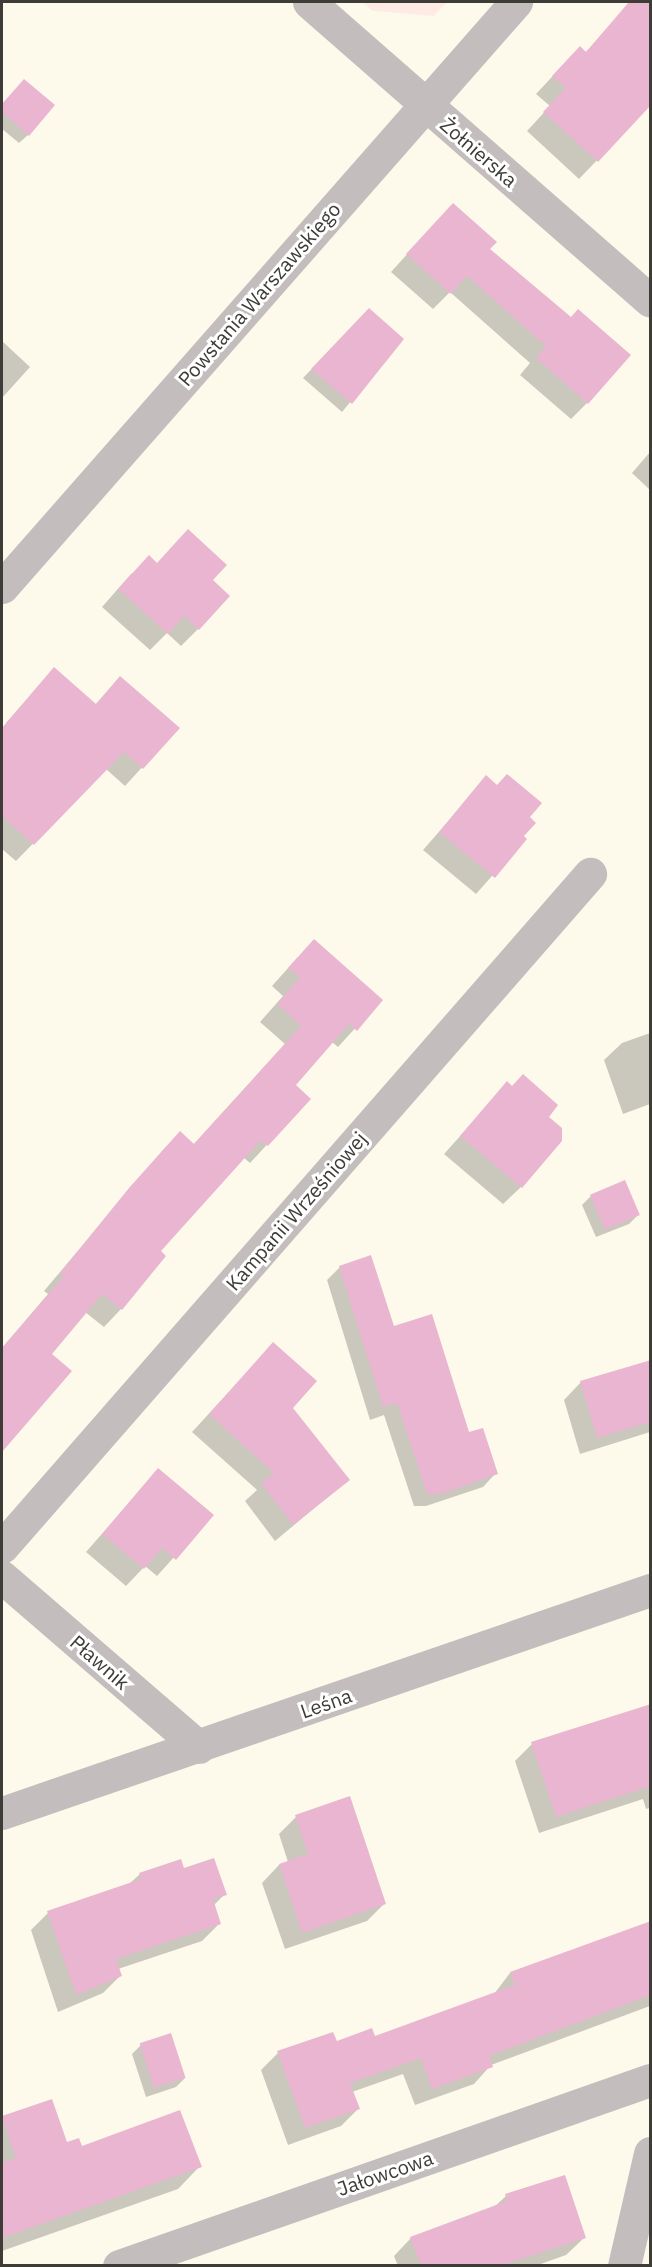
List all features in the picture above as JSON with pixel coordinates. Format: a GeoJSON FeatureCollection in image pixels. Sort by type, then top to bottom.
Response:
{"type":"FeatureCollection","features":[{"type":"Feature","properties":{"kind":"street","name":"Żołnierska"},"geometry":{"type":"LineString","coordinates":[[309,2],[425,106],[651,300]]}},
{"type":"Feature","properties":{"kind":"street","name":"Powstania Warszawskiego"},"geometry":{"type":"LineString","coordinates":[[2,587],[516,2]]}},
{"type":"Feature","properties":{"kind":"street","name":"Kampanii Wrześniowej"},"geometry":{"type":"LineString","coordinates":[[2,1547],[590,874]]}},
{"type":"Feature","properties":{"kind":"street","name":"Pławnik"},"geometry":{"type":"LineString","coordinates":[[2,1577],[199,1747]]}},
{"type":"Feature","properties":{"kind":"street","name":"Leśna"},"geometry":{"type":"LineString","coordinates":[[2,1814],[651,1590]]}},
{"type":"Feature","properties":{"kind":"street","name":"Jałowcowa"},"geometry":{"type":"LineString","coordinates":[[119,2265],[651,2080]]}},
{"type":"Feature","properties":{"kind":"street"},"geometry":{"type":"LineString","coordinates":[[624,2265],[651,2153]]}},
{"type":"Feature","properties":{"kind":"shaded area"},"geometry":{"type":"Polygon","coordinates":[[[362,2],[447,2],[434,16],[373,11],[362,2]]]}},
{"type":"Feature","properties":{"kind":"building"},"geometry":{"type":"Polygon","coordinates":[[[629,2],[651,2],[651,105],[598,162],[543,112],[566,88],[552,76],[580,46],[586,52],[629,2]]]}},
{"type":"Feature","properties":{"kind":"building"},"geometry":{"type":"Polygon","coordinates":[[[24,79],[55,105],[29,136],[2,112],[2,104],[24,79]]]}},
{"type":"Feature","properties":{"kind":"building"},"geometry":{"type":"Polygon","coordinates":[[[453,203],[497,242],[490,249],[571,317],[578,309],[631,355],[588,404],[536,358],[546,346],[467,276],[451,294],[406,254],[453,203]]]}},
{"type":"Feature","properties":{"kind":"building"},"geometry":{"type":"Polygon","coordinates":[[[369,308],[404,339],[352,404],[311,369],[369,308]]]}},
{"type":"Feature","properties":{"kind":"building"},"geometry":{"type":"Polygon","coordinates":[[[188,529],[227,565],[213,580],[230,596],[199,630],[184,616],[168,634],[118,589],[149,555],[157,563],[188,529]]]}},
{"type":"Feature","properties":{"kind":"building"},"geometry":{"type":"Polygon","coordinates":[[[54,667],[96,704],[120,676],[180,728],[143,769],[124,752],[34,845],[2,816],[2,728],[54,667]]]}},
{"type":"Feature","properties":{"kind":"building"},"geometry":{"type":"Polygon","coordinates":[[[507,774],[542,803],[530,817],[536,823],[524,836],[527,839],[495,878],[439,832],[486,775],[497,785],[507,774]]]}},
{"type":"Feature","properties":{"kind":"building"},"geometry":{"type":"Polygon","coordinates":[[[314,939],[383,1000],[357,1031],[349,1024],[296,1085],[311,1099],[268,1146],[261,1140],[161,1251],[166,1256],[122,1310],[102,1294],[52,1354],[72,1371],[2,1452],[2,1348],[64,1276],[60,1273],[129,1188],[180,1131],[194,1144],[301,1026],[277,1004],[300,977],[288,968],[314,939]]]}},
{"type":"Feature","properties":{"kind":"building"},"geometry":{"type":"Polygon","coordinates":[[[523,1074],[558,1105],[549,1117],[562,1128],[562,1141],[522,1188],[460,1136],[507,1081],[512,1086],[523,1074]]]}},
{"type":"Feature","properties":{"kind":"building"},"geometry":{"type":"Polygon","coordinates":[[[625,1180],[640,1215],[605,1230],[590,1195],[625,1180]]]}},
{"type":"Feature","properties":{"kind":"building"},"geometry":{"type":"Polygon","coordinates":[[[371,1255],[394,1326],[432,1314],[469,1432],[483,1428],[498,1474],[441,1494],[427,1494],[397,1403],[383,1407],[339,1266],[371,1255]]]}},
{"type":"Feature","properties":{"kind":"building"},"geometry":{"type":"Polygon","coordinates":[[[273,1342],[317,1381],[293,1408],[350,1480],[293,1525],[261,1483],[274,1473],[209,1414],[273,1342]]]}},
{"type":"Feature","properties":{"kind":"building"},"geometry":{"type":"Polygon","coordinates":[[[651,1360],[651,1422],[597,1438],[580,1381],[651,1360]]]}},
{"type":"Feature","properties":{"kind":"building"},"geometry":{"type":"Polygon","coordinates":[[[158,1468],[214,1515],[176,1560],[162,1548],[144,1569],[102,1534],[158,1468]]]}},
{"type":"Feature","properties":{"kind":"building"},"geometry":{"type":"Polygon","coordinates":[[[651,1704],[651,1786],[556,1817],[531,1742],[651,1704]]]}},
{"type":"Feature","properties":{"kind":"building"},"geometry":{"type":"Polygon","coordinates":[[[350,1796],[386,1904],[302,1933],[279,1864],[308,1854],[295,1815],[350,1796]]]}},
{"type":"Feature","properties":{"kind":"building"},"geometry":{"type":"Polygon","coordinates":[[[214,1858],[227,1895],[213,1899],[221,1924],[116,1959],[122,1976],[76,1995],[47,1911],[141,1879],[139,1873],[181,1859],[184,1868],[214,1858]]]}},
{"type":"Feature","properties":{"kind":"building"},"geometry":{"type":"Polygon","coordinates":[[[651,1921],[651,1995],[489,2056],[493,2067],[432,2089],[421,2058],[350,2083],[360,2109],[305,2128],[277,2051],[333,2032],[337,2041],[372,2028],[375,2036],[515,1985],[510,1972],[651,1921]]]}},
{"type":"Feature","properties":{"kind":"building"},"geometry":{"type":"Polygon","coordinates":[[[171,2033],[186,2078],[154,2088],[140,2043],[171,2033]]]}},
{"type":"Feature","properties":{"kind":"building"},"geometry":{"type":"Polygon","coordinates":[[[52,2099],[67,2142],[79,2138],[82,2146],[180,2110],[202,2167],[2,2238],[2,2163],[16,2158],[2,2116],[52,2099]]]}},
{"type":"Feature","properties":{"kind":"building"},"geometry":{"type":"Polygon","coordinates":[[[565,2175],[586,2238],[503,2265],[421,2265],[410,2237],[507,2201],[505,2194],[565,2175]]]}}]}
